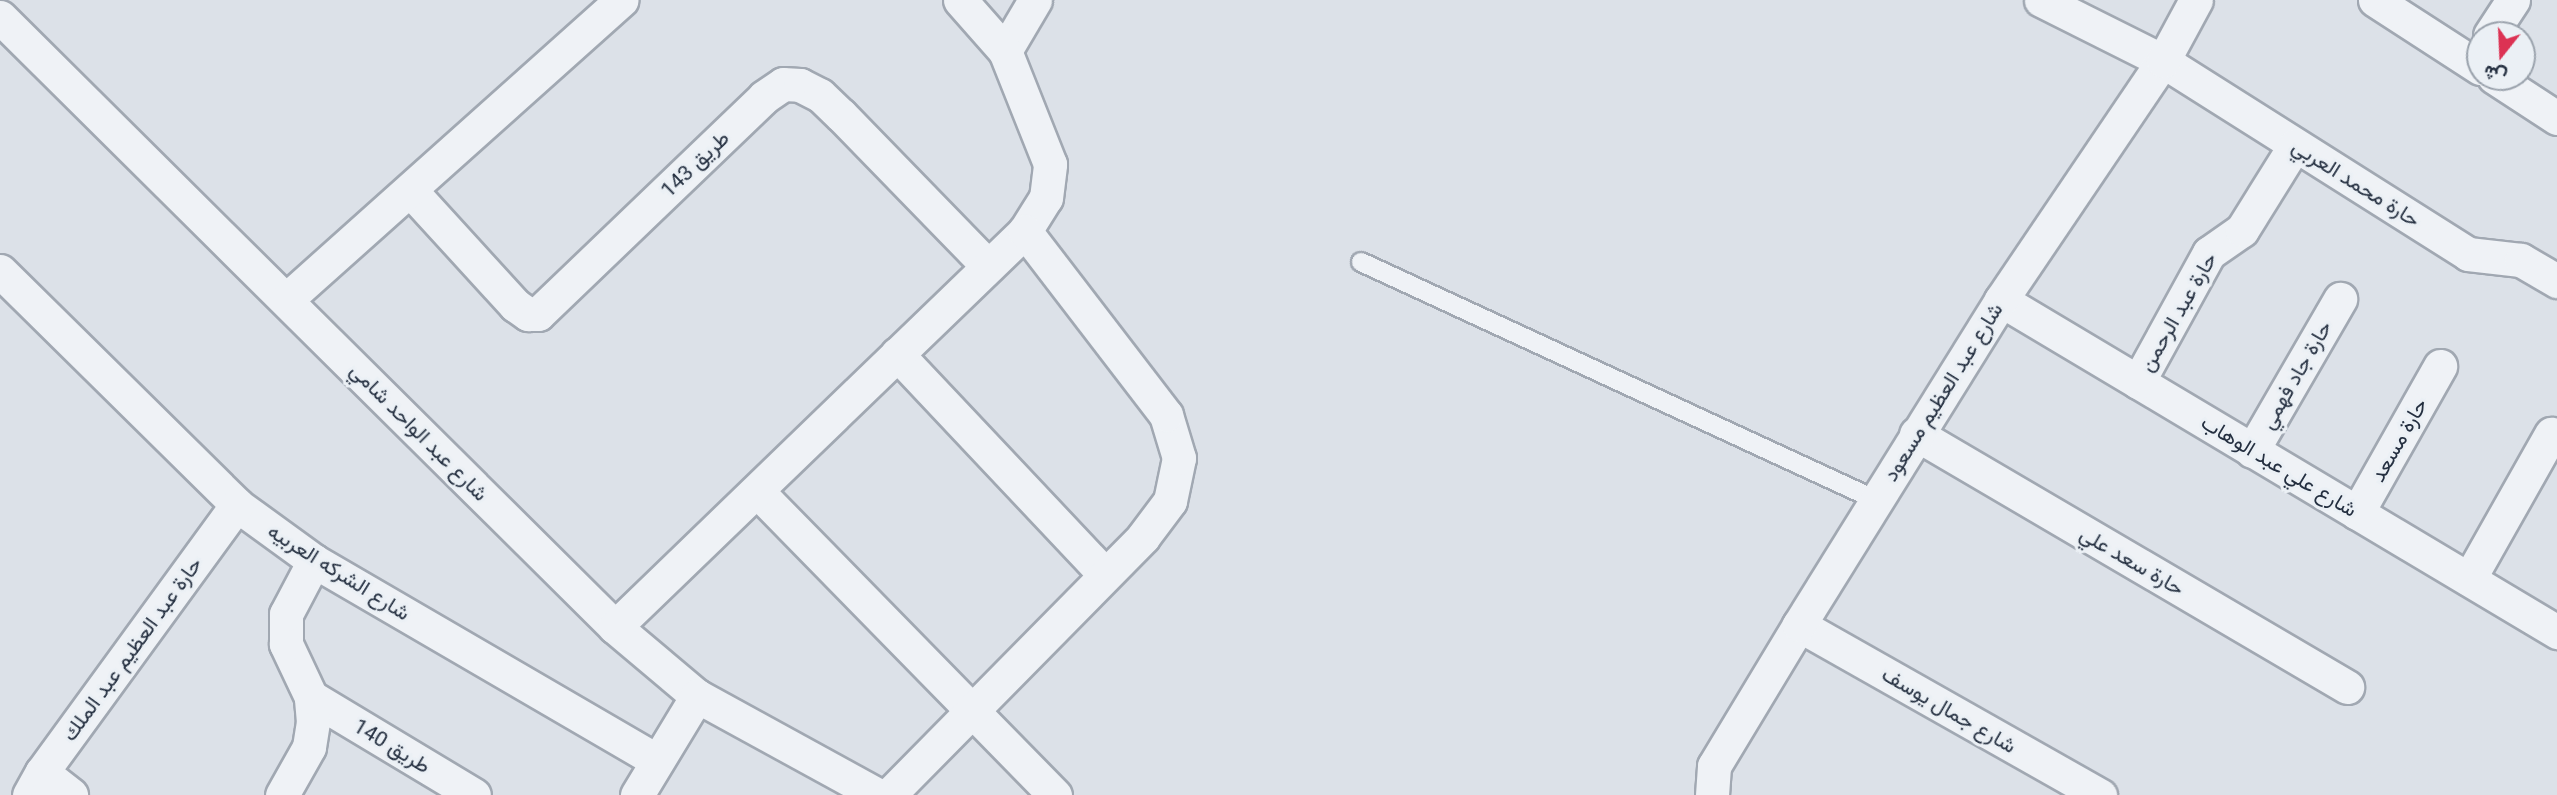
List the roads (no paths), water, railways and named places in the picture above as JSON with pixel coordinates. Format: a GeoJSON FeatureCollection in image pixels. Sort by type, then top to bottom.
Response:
{"type":"FeatureCollection","features":[{"type":"Feature","properties":{"kind":"street"},"geometry":{"type":"LineString","coordinates":[[286,300],[621,0]]}},
{"type":"Feature","properties":{"kind":"street"},"geometry":{"type":"LineString","coordinates":[[615,627],[1025,231],[1046,198],[1050,164],[1005,51],[960,0]]}},
{"type":"Feature","properties":{"kind":"street"},"geometry":{"type":"LineString","coordinates":[[1005,51],[1035,0]]}},
{"type":"Feature","properties":{"kind":"street","name":"حارة محمد العربي"},"geometry":{"type":"LineString","coordinates":[[2041,0],[2163,61],[2468,254],[2521,260],[2557,281]]}},
{"type":"Feature","properties":{"kind":"street","name":"شارع عبد العظيم مسعود"},"geometry":{"type":"LineString","coordinates":[[1712,795],[1714,766],[1799,625],[2001,300],[2163,61],[2196,0]]}},
{"type":"Feature","properties":{"kind":"street"},"geometry":{"type":"LineString","coordinates":[[2375,0],[2466,55]]}},
{"type":"Feature","properties":{"kind":"street"},"geometry":{"type":"LineString","coordinates":[[2499,21],[2513,0]]}},
{"type":"Feature","properties":{"kind":"street","name":"شارع عبد الواحد شامي"},"geometry":{"type":"LineString","coordinates":[[0,17],[615,627],[697,696],[878,795]]}},
{"type":"Feature","properties":{"kind":"street","name":"طريق 143"},"geometry":{"type":"LineString","coordinates":[[410,190],[515,304],[528,314],[538,314],[764,97],[783,84],[800,85],[820,94],[988,266]]}},
{"type":"Feature","properties":{"kind":"street"},"geometry":{"type":"LineString","coordinates":[[2519,91],[2557,118]]}},
{"type":"Feature","properties":{"kind":"street","name":"حارة عبد الرحمن"},"geometry":{"type":"LineString","coordinates":[[2138,382],[2209,253],[2242,230],[2295,145]]}},
{"type":"Feature","properties":{"kind":"street"},"geometry":{"type":"LineString","coordinates":[[889,795],[1143,537],[1170,501],[1179,458],[1166,415],[1025,231]]}},
{"type":"Feature","properties":{"kind":"street","name":"شارع الشركه العربيه"},"geometry":{"type":"LineString","coordinates":[[0,271],[237,505],[314,561],[657,761]]}},
{"type":"Feature","properties":{"kind":"street","name":"حارة جاد فهمي"},"geometry":{"type":"LineString","coordinates":[[2252,451],[2340,299]]}},
{"type":"Feature","properties":{"kind":"street","name":"شارع علي عبد الوهاب"},"geometry":{"type":"LineString","coordinates":[[2001,300],[2557,632]]}},
{"type":"Feature","properties":{"kind":"street"},"geometry":{"type":"LineString","coordinates":[[897,354],[1105,575]]}},
{"type":"Feature","properties":{"kind":"street","name":"حارة مسعد"},"geometry":{"type":"LineString","coordinates":[[2357,513],[2440,366]]}},
{"type":"Feature","properties":{"kind":"street","name":"حارة سعد علي"},"geometry":{"type":"LineString","coordinates":[[1916,434],[2347,687]]}},
{"type":"Feature","properties":{"kind":"street"},"geometry":{"type":"LineString","coordinates":[[2469,579],[2551,434]]}},
{"type":"Feature","properties":{"kind":"street"},"geometry":{"type":"LineString","coordinates":[[757,491],[1055,795]]}},
{"type":"Feature","properties":{"kind":"street","name":"حارة عبد العظيم عبد الملك"},"geometry":{"type":"LineString","coordinates":[[36,784],[237,505]]}},
{"type":"Feature","properties":{"kind":"street"},"geometry":{"type":"LineString","coordinates":[[282,795],[309,747],[313,722],[311,696],[286,644],[286,614],[314,561]]}},
{"type":"Feature","properties":{"kind":"street","name":"شارع جمال يوسف"},"geometry":{"type":"LineString","coordinates":[[1799,625],[2100,795]]}},
{"type":"Feature","properties":{"kind":"street","name":"طريق 140"},"geometry":{"type":"LineString","coordinates":[[311,696],[474,795]]}},
{"type":"Feature","properties":{"kind":"street"},"geometry":{"type":"LineString","coordinates":[[637,795],[697,696]]}},
{"type":"Feature","properties":{"kind":"street"},"geometry":{"type":"LineString","coordinates":[[36,784],[71,795]]}},
{"type":"Feature","properties":{"kind":"lane"},"geometry":{"type":"LineString","coordinates":[[1361,261],[1876,500]]}}]}
